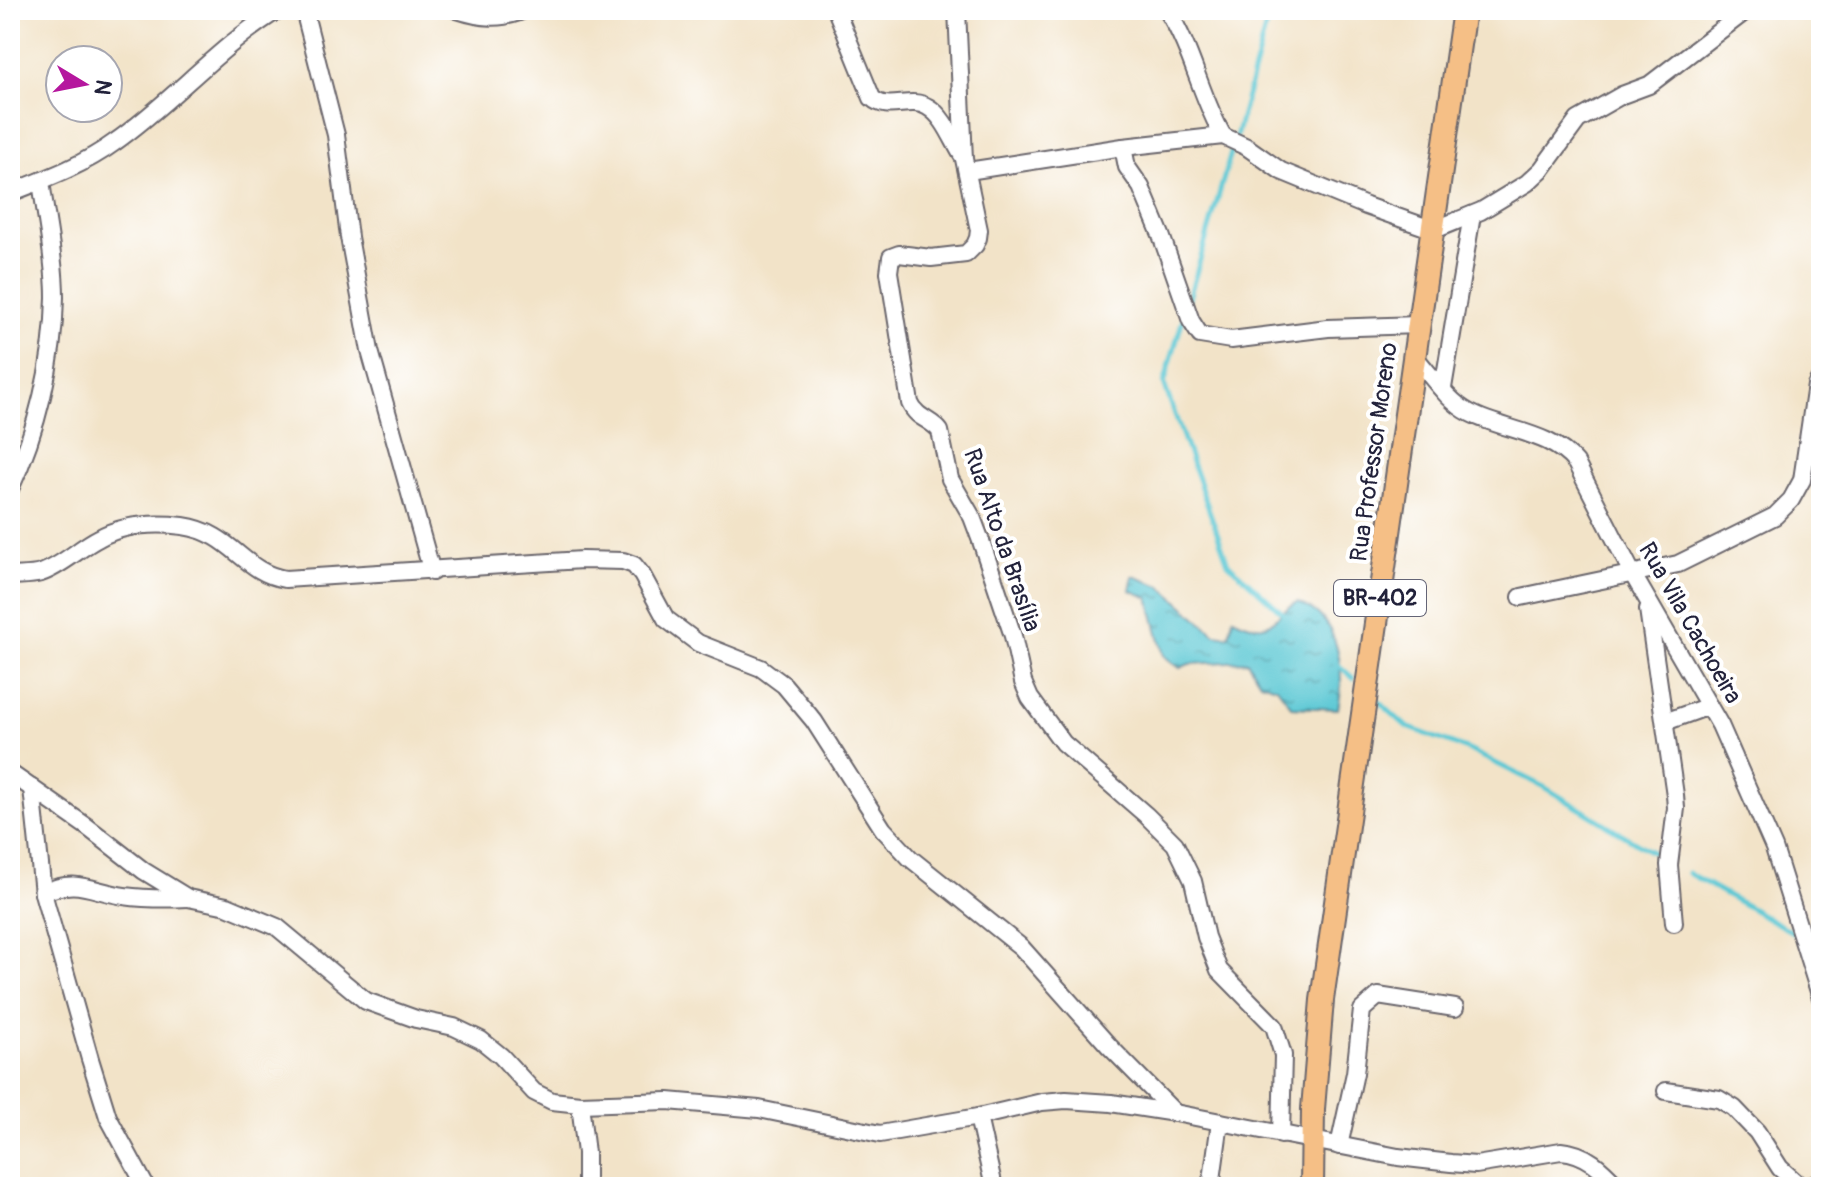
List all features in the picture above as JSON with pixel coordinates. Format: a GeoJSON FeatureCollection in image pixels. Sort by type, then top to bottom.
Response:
{"type":"FeatureCollection","features":[{"type":"Feature","properties":{"kind":"highway","name":"Rua Professor Moreno"},"geometry":{"type":"LineString","coordinates":[[1312,1187],[1311,1140],[1322,1000],[1464,10]]}},
{"type":"Feature","properties":{"kind":"street"},"geometry":{"type":"LineString","coordinates":[[10,193],[82,162],[115,143],[227,47],[278,10]]}},
{"type":"Feature","properties":{"kind":"street"},"geometry":{"type":"LineString","coordinates":[[304,10],[336,135],[349,237],[370,351],[432,572]]}},
{"type":"Feature","properties":{"kind":"street"},"geometry":{"type":"LineString","coordinates":[[457,10],[490,18],[508,17],[524,10]]}},
{"type":"Feature","properties":{"kind":"street"},"geometry":{"type":"LineString","coordinates":[[836,10],[872,98],[884,105],[909,103],[926,106],[938,116],[966,165]]}},
{"type":"Feature","properties":{"kind":"street"},"geometry":{"type":"LineString","coordinates":[[957,10],[966,165]]}},
{"type":"Feature","properties":{"kind":"street"},"geometry":{"type":"LineString","coordinates":[[1167,10],[1185,40],[1202,94],[1223,136]]}},
{"type":"Feature","properties":{"kind":"street"},"geometry":{"type":"LineString","coordinates":[[966,165],[1223,136],[1247,147],[1281,171],[1434,230],[1472,215],[1527,183],[1542,169],[1578,120],[1622,95],[1649,85],[1747,10]]}},
{"type":"Feature","properties":{"kind":"street"},"geometry":{"type":"LineString","coordinates":[[1123,147],[1127,167],[1141,187],[1191,321],[1200,335],[1231,340],[1328,328],[1418,325]]}},
{"type":"Feature","properties":{"kind":"street","name":"Rua Alto da Brasília"},"geometry":{"type":"LineString","coordinates":[[966,165],[979,230],[971,250],[966,254],[931,258],[899,254],[891,257],[889,272],[910,403],[919,417],[939,428],[953,487],[978,533],[1013,636],[1023,682],[1030,698],[1063,743],[1175,844],[1193,881],[1206,937],[1219,970],[1274,1026],[1283,1055],[1281,1135]]}},
{"type":"Feature","properties":{"kind":"street"},"geometry":{"type":"LineString","coordinates":[[10,489],[28,443],[50,354],[55,295],[41,181]]}},
{"type":"Feature","properties":{"kind":"street"},"geometry":{"type":"LineString","coordinates":[[1443,388],[1472,215]]}},
{"type":"Feature","properties":{"kind":"street","name":"Rua Vila Cachoeira"},"geometry":{"type":"LineString","coordinates":[[1414,356],[1469,413],[1552,443],[1576,463],[1632,573],[1709,706],[1774,848],[1821,998]]}},
{"type":"Feature","properties":{"kind":"street"},"geometry":{"type":"LineString","coordinates":[[1521,597],[1678,564],[1775,516],[1791,500],[1802,480],[1816,385],[1821,376]]}},
{"type":"Feature","properties":{"kind":"street"},"geometry":{"type":"LineString","coordinates":[[10,576],[42,572],[100,537],[141,525],[205,530],[221,538],[260,571],[285,579],[582,560],[623,561],[634,565],[666,619],[674,626],[698,643],[761,668],[784,685],[814,721],[883,829],[910,858],[1021,947],[1109,1046],[1175,1113]]}},
{"type":"Feature","properties":{"kind":"street"},"geometry":{"type":"LineString","coordinates":[[1647,600],[1676,808],[1669,865],[1674,923]]}},
{"type":"Feature","properties":{"kind":"street"},"geometry":{"type":"LineString","coordinates":[[1665,722],[1709,706]]}},
{"type":"Feature","properties":{"kind":"street"},"geometry":{"type":"LineString","coordinates":[[10,773],[144,871],[188,898]]}},
{"type":"Feature","properties":{"kind":"street"},"geometry":{"type":"LineString","coordinates":[[32,788],[43,893],[108,1117],[146,1187]]}},
{"type":"Feature","properties":{"kind":"street"},"geometry":{"type":"LineString","coordinates":[[43,893],[69,884],[85,885],[120,895],[188,898],[227,906],[277,927],[366,1001],[416,1019],[454,1027],[481,1040],[541,1098],[580,1104],[668,1101],[759,1109],[880,1134],[1042,1102],[1111,1103],[1398,1157],[1476,1165],[1561,1151],[1573,1152],[1591,1161],[1619,1187]]}},
{"type":"Feature","properties":{"kind":"street"},"geometry":{"type":"LineString","coordinates":[[1339,1146],[1355,1073],[1362,1010],[1378,996],[1455,1008]]}},
{"type":"Feature","properties":{"kind":"street"},"geometry":{"type":"LineString","coordinates":[[1666,1091],[1719,1099],[1734,1108],[1757,1132],[1780,1168],[1804,1187],[1821,1182]]}},
{"type":"Feature","properties":{"kind":"street"},"geometry":{"type":"LineString","coordinates":[[580,1104],[586,1153],[586,1187]]}},
{"type":"Feature","properties":{"kind":"street"},"geometry":{"type":"LineString","coordinates":[[978,1117],[994,1187]]}},
{"type":"Feature","properties":{"kind":"street"},"geometry":{"type":"LineString","coordinates":[[1211,1187],[1220,1122]]}},
{"type":"Feature","properties":{"kind":"water"},"geometry":{"type":"Polygon","coordinates":[[[1133,576],[1161,586],[1215,634],[1229,636],[1233,618],[1256,626],[1269,624],[1298,602],[1313,610],[1327,626],[1337,648],[1341,673],[1338,709],[1292,707],[1277,687],[1260,682],[1247,661],[1189,664],[1180,668],[1164,656],[1149,598],[1130,590],[1133,576]]]}},
{"type":"Feature","properties":{"kind":"waterway"},"geometry":{"type":"LineString","coordinates":[[1236,137],[1270,10]]}},
{"type":"Feature","properties":{"kind":"waterway"},"geometry":{"type":"LineString","coordinates":[[1189,298],[1233,146]]}},
{"type":"Feature","properties":{"kind":"waterway"},"geometry":{"type":"LineString","coordinates":[[1184,315],[1164,384],[1228,563],[1287,617]]}},
{"type":"Feature","properties":{"kind":"waterway"},"geometry":{"type":"LineString","coordinates":[[1335,662],[1353,678]]}},
{"type":"Feature","properties":{"kind":"waterway"},"geometry":{"type":"LineString","coordinates":[[1377,700],[1407,727],[1469,750],[1544,787],[1663,859]]}},
{"type":"Feature","properties":{"kind":"waterway"},"geometry":{"type":"LineString","coordinates":[[1688,873],[1796,934]]}}]}
